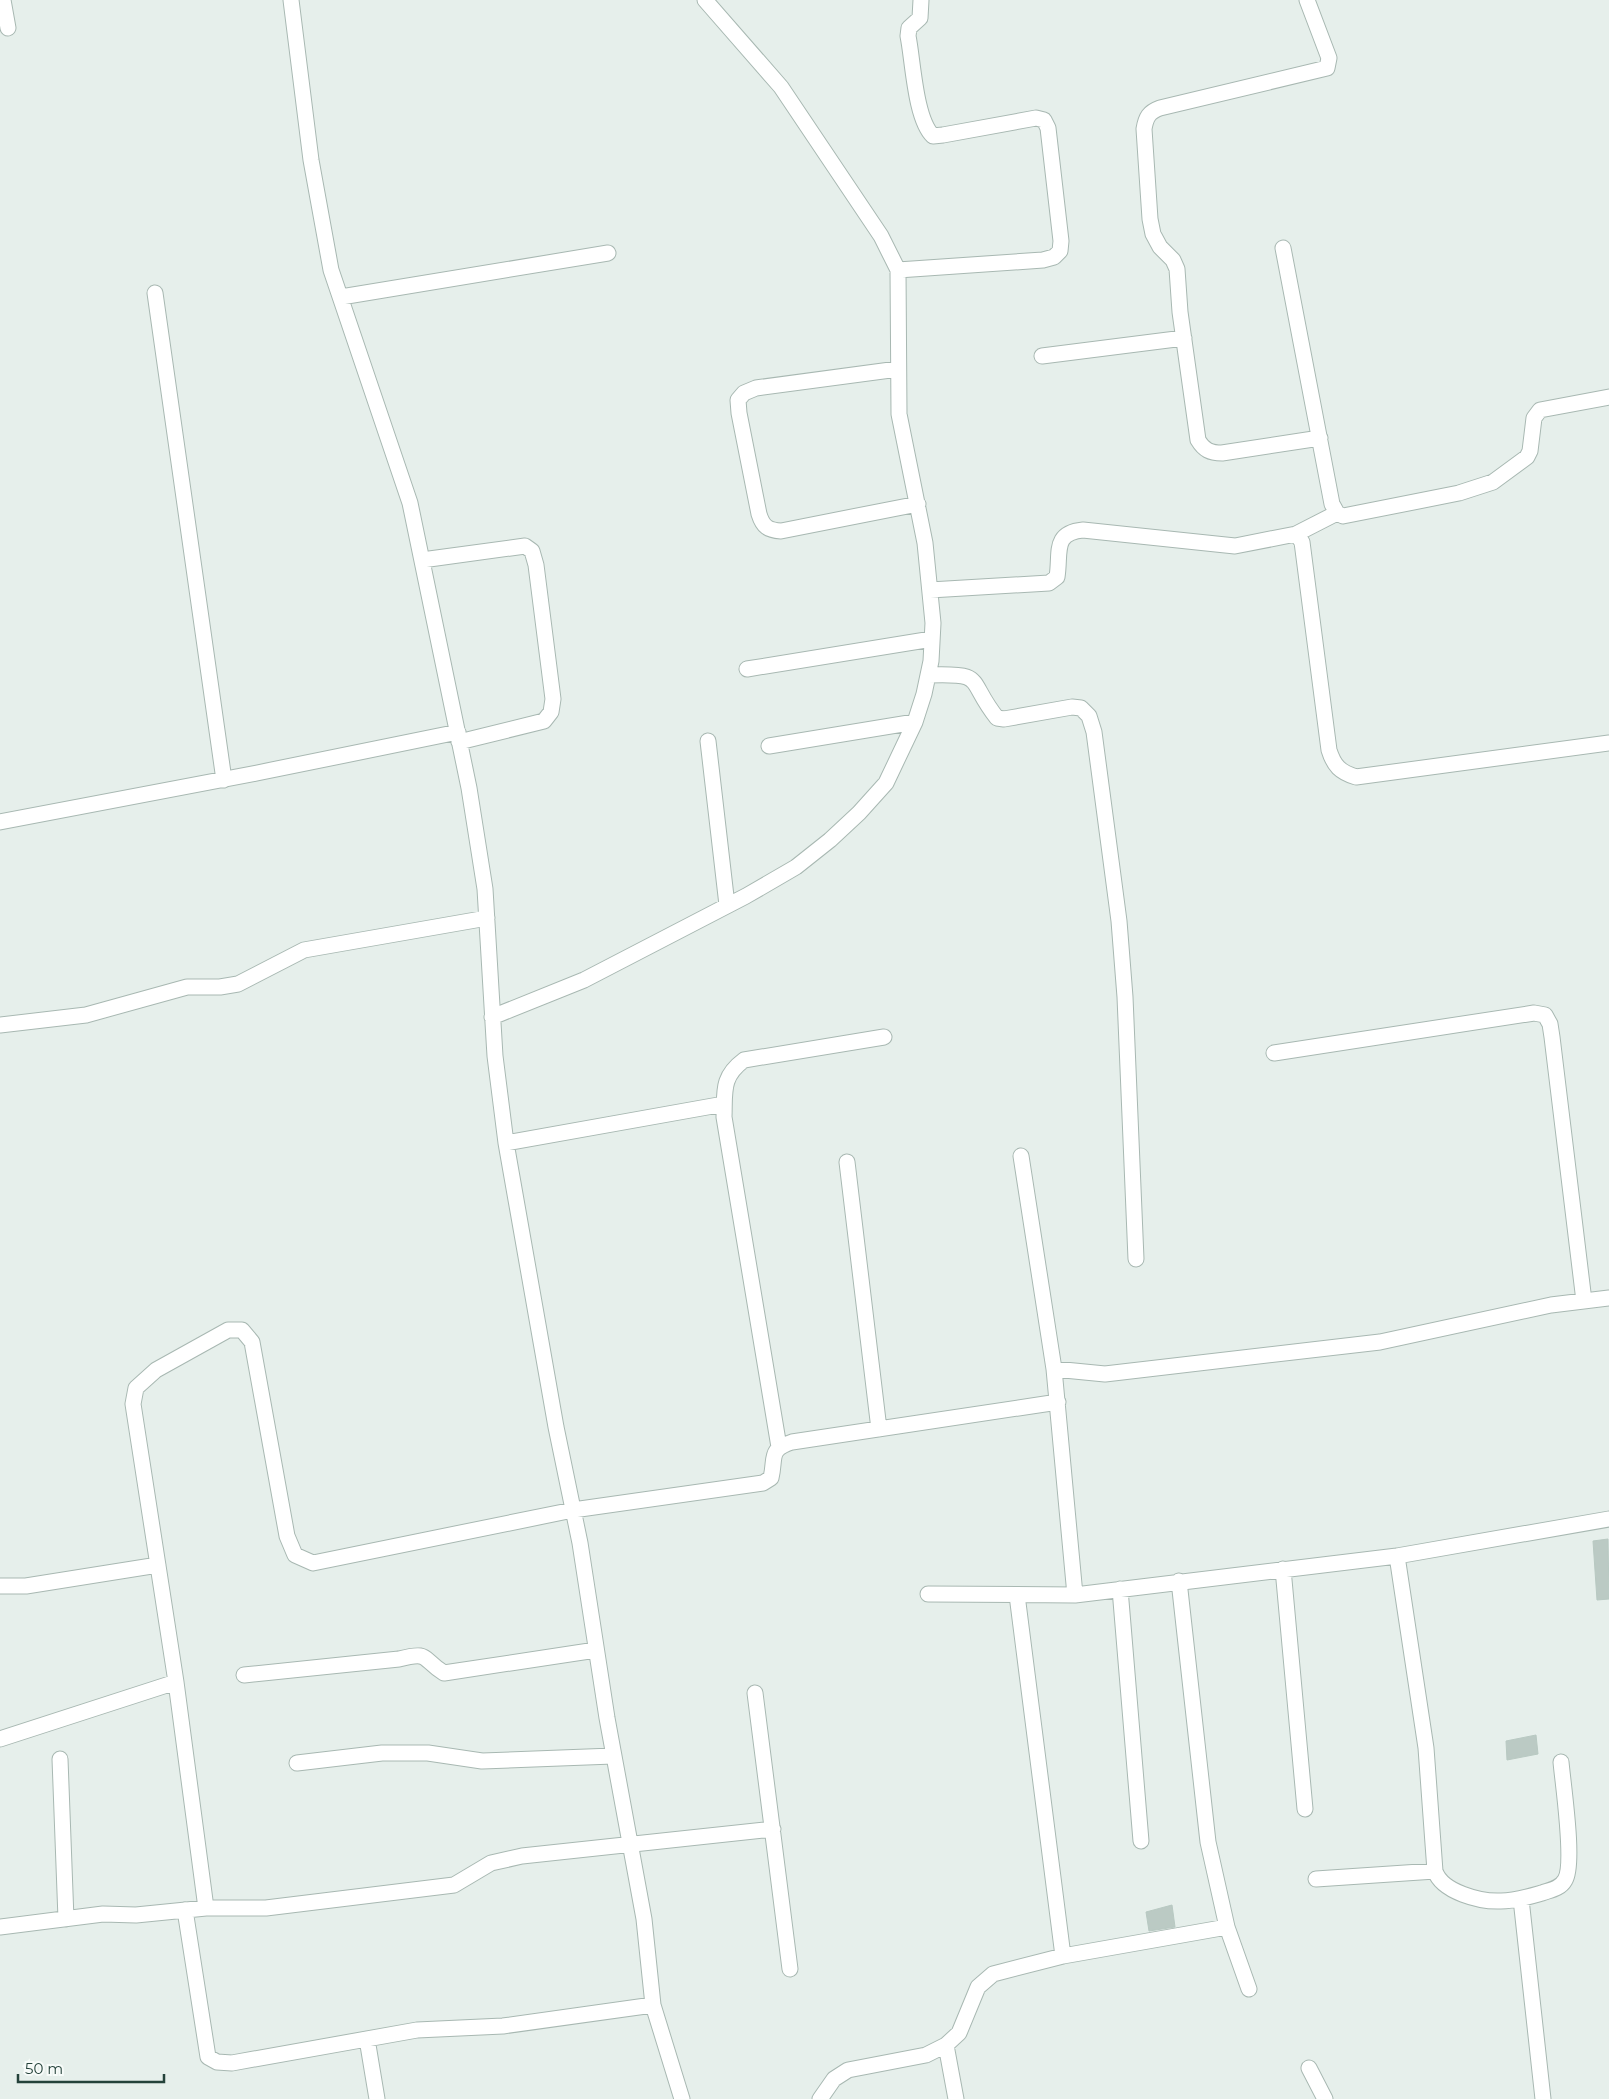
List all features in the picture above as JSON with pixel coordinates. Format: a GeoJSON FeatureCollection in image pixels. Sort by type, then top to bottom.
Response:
{"type":"FeatureCollection","features":[{"type":"Feature","properties":{"kind":"street"},"geometry":{"type":"LineString","coordinates":[[2,0],[8,28]]}},
{"type":"Feature","properties":{"kind":"street"},"geometry":{"type":"LineString","coordinates":[[291,0],[312,168],[331,270],[401,470],[410,503],[480,854],[487,918],[492,1018],[506,1143],[580,1543],[613,1756],[644,1919],[653,2005],[682,2099]]}},
{"type":"Feature","properties":{"kind":"street"},"geometry":{"type":"LineString","coordinates":[[492,1018],[584,980],[727,905],[796,866],[830,840],[859,813],[886,783],[915,722],[928,675],[933,623],[925,543],[899,414],[898,270],[881,236],[781,87],[705,0]]}},
{"type":"Feature","properties":{"kind":"street"},"geometry":{"type":"LineString","coordinates":[[898,270],[1043,260],[1054,257],[1060,252],[1061,241],[1048,128],[1044,120],[1036,118],[933,136],[928,131],[922,117],[908,36],[909,28],[920,18],[922,0]]}},
{"type":"Feature","properties":{"kind":"street"},"geometry":{"type":"LineString","coordinates":[[1307,0],[1329,58],[1327,68],[1160,108],[1151,111],[1146,118],[1144,129],[1150,219],[1160,247],[1173,260],[1177,269],[1198,440],[1203,448],[1211,453],[1222,453],[1320,438]]}},
{"type":"Feature","properties":{"kind":"street"},"geometry":{"type":"LineString","coordinates":[[1283,248],[1332,504],[1337,513],[1343,516],[1356,515],[1459,493],[1493,482],[1526,457],[1530,451],[1534,418],[1540,410],[1609,396]]}},
{"type":"Feature","properties":{"kind":"street"},"geometry":{"type":"LineString","coordinates":[[340,297],[608,253]]}},
{"type":"Feature","properties":{"kind":"street"},"geometry":{"type":"LineString","coordinates":[[155,293],[224,780]]}},
{"type":"Feature","properties":{"kind":"street"},"geometry":{"type":"LineString","coordinates":[[1042,356],[1184,338]]}},
{"type":"Feature","properties":{"kind":"street"},"geometry":{"type":"LineString","coordinates":[[898,369],[756,388],[744,393],[738,400],[739,413],[759,514],[762,524],[769,530],[781,531],[918,504]]}},
{"type":"Feature","properties":{"kind":"street"},"geometry":{"type":"LineString","coordinates":[[930,590],[1049,583],[1056,577],[1062,536],[1070,531],[1083,530],[1234,546],[1296,534],[1337,513]]}},
{"type":"Feature","properties":{"kind":"street"},"geometry":{"type":"LineString","coordinates":[[1296,534],[1302,542],[1329,750],[1334,764],[1344,773],[1356,777],[1609,742]]}},
{"type":"Feature","properties":{"kind":"street"},"geometry":{"type":"LineString","coordinates":[[0,822],[544,721],[551,712],[553,699],[536,565],[532,551],[525,546],[422,560]]}},
{"type":"Feature","properties":{"kind":"street"},"geometry":{"type":"LineString","coordinates":[[747,669],[932,639]]}},
{"type":"Feature","properties":{"kind":"street"},"geometry":{"type":"LineString","coordinates":[[928,675],[956,674],[969,676],[977,684],[997,718],[1004,719],[1072,707],[1081,708],[1090,716],[1094,732],[1119,921],[1125,997],[1136,1259]]}},
{"type":"Feature","properties":{"kind":"street"},"geometry":{"type":"LineString","coordinates":[[769,746],[915,722]]}},
{"type":"Feature","properties":{"kind":"street"},"geometry":{"type":"LineString","coordinates":[[708,741],[727,905]]}},
{"type":"Feature","properties":{"kind":"street"},"geometry":{"type":"LineString","coordinates":[[0,1025],[86,1015],[187,987],[220,987],[238,984],[304,950],[487,918]]}},
{"type":"Feature","properties":{"kind":"street"},"geometry":{"type":"LineString","coordinates":[[1274,1053],[1534,1013],[1545,1014],[1550,1024],[1552,1037],[1584,1301]]}},
{"type":"Feature","properties":{"kind":"street"},"geometry":{"type":"LineString","coordinates":[[779,1447],[724,1117],[724,1085],[733,1068],[744,1060],[884,1037]]}},
{"type":"Feature","properties":{"kind":"street"},"geometry":{"type":"LineString","coordinates":[[506,1143],[724,1104]]}},
{"type":"Feature","properties":{"kind":"street"},"geometry":{"type":"LineString","coordinates":[[1021,1156],[1058,1402],[1074,1595]]}},
{"type":"Feature","properties":{"kind":"street"},"geometry":{"type":"LineString","coordinates":[[847,1162],[879,1429]]}},
{"type":"Feature","properties":{"kind":"street"},"geometry":{"type":"LineString","coordinates":[[1054,1369],[1105,1374],[1380,1342],[1552,1305],[1609,1298]]}},
{"type":"Feature","properties":{"kind":"street"},"geometry":{"type":"LineString","coordinates":[[206,1908],[176,1682],[133,1404],[136,1388],[156,1370],[228,1330],[242,1330],[252,1342],[287,1536],[296,1555],[313,1564],[573,1510],[763,1482],[771,1478],[773,1454],[779,1447],[792,1442],[1058,1402]]}},
{"type":"Feature","properties":{"kind":"street"},"geometry":{"type":"LineString","coordinates":[[928,1594],[1074,1595],[1397,1556],[1609,1519]]}},
{"type":"Feature","properties":{"kind":"street"},"geometry":{"type":"LineString","coordinates":[[1397,1556],[1426,1748],[1435,1872],[1438,1881],[1453,1892],[1498,1902],[1521,1899],[1557,1888],[1565,1880],[1569,1849],[1561,1762]]}},
{"type":"Feature","properties":{"kind":"street"},"geometry":{"type":"LineString","coordinates":[[0,1586],[26,1586],[158,1565]]}},
{"type":"Feature","properties":{"kind":"street"},"geometry":{"type":"LineString","coordinates":[[1283,1569],[1305,1809]]}},
{"type":"Feature","properties":{"kind":"street"},"geometry":{"type":"LineString","coordinates":[[1178,1581],[1208,1842],[1227,1927],[1249,1989]]}},
{"type":"Feature","properties":{"kind":"street"},"geometry":{"type":"LineString","coordinates":[[1120,1589],[1141,1841]]}},
{"type":"Feature","properties":{"kind":"street"},"geometry":{"type":"LineString","coordinates":[[1017,1595],[1063,1956]]}},
{"type":"Feature","properties":{"kind":"street"},"geometry":{"type":"LineString","coordinates":[[244,1675],[399,1659],[417,1654],[427,1658],[436,1668],[444,1673],[596,1650]]}},
{"type":"Feature","properties":{"kind":"street"},"geometry":{"type":"LineString","coordinates":[[0,1739],[176,1682]]}},
{"type":"Feature","properties":{"kind":"street"},"geometry":{"type":"LineString","coordinates":[[755,1693],[790,1969]]}},
{"type":"Feature","properties":{"kind":"street"},"geometry":{"type":"LineString","coordinates":[[297,1763],[382,1753],[428,1753],[482,1761],[613,1756]]}},
{"type":"Feature","properties":{"kind":"street"},"geometry":{"type":"LineString","coordinates":[[60,1759],[66,1919]]}},
{"type":"Feature","properties":{"kind":"street"},"geometry":{"type":"LineString","coordinates":[[0,1927],[103,1914],[136,1915],[206,1908],[266,1908],[454,1885],[491,1863],[522,1856],[773,1829]]}},
{"type":"Feature","properties":{"kind":"street"},"geometry":{"type":"LineString","coordinates":[[1316,1880],[1435,1872]]}},
{"type":"Feature","properties":{"kind":"street"},"geometry":{"type":"LineString","coordinates":[[1521,1899],[1543,2099]]}},
{"type":"Feature","properties":{"kind":"street"},"geometry":{"type":"LineString","coordinates":[[185,1910],[208,2057],[217,2062],[232,2063],[417,2030],[503,2026],[653,2005]]}},
{"type":"Feature","properties":{"kind":"street"},"geometry":{"type":"LineString","coordinates":[[820,2099],[834,2078],[848,2070],[926,2055],[946,2045],[959,2033],[978,1987],[993,1974],[1063,1956],[1227,1927]]}},
{"type":"Feature","properties":{"kind":"street"},"geometry":{"type":"LineString","coordinates":[[367,2038],[377,2099]]}},
{"type":"Feature","properties":{"kind":"street"},"geometry":{"type":"LineString","coordinates":[[946,2045],[956,2099]]}},
{"type":"Feature","properties":{"kind":"street"},"geometry":{"type":"LineString","coordinates":[[1309,2068],[1325,2099]]}},
{"type":"Feature","properties":{"kind":"building"},"geometry":{"type":"Polygon","coordinates":[[[1608,1539],[1609,1599],[1597,1600],[1593,1541],[1608,1539]]]}},
{"type":"Feature","properties":{"kind":"building"},"geometry":{"type":"Polygon","coordinates":[[[1536,1735],[1538,1754],[1507,1760],[1506,1741],[1536,1735]]]}},
{"type":"Feature","properties":{"kind":"building"},"geometry":{"type":"Polygon","coordinates":[[[1172,1905],[1175,1927],[1149,1931],[1146,1912],[1172,1905]]]}}]}
